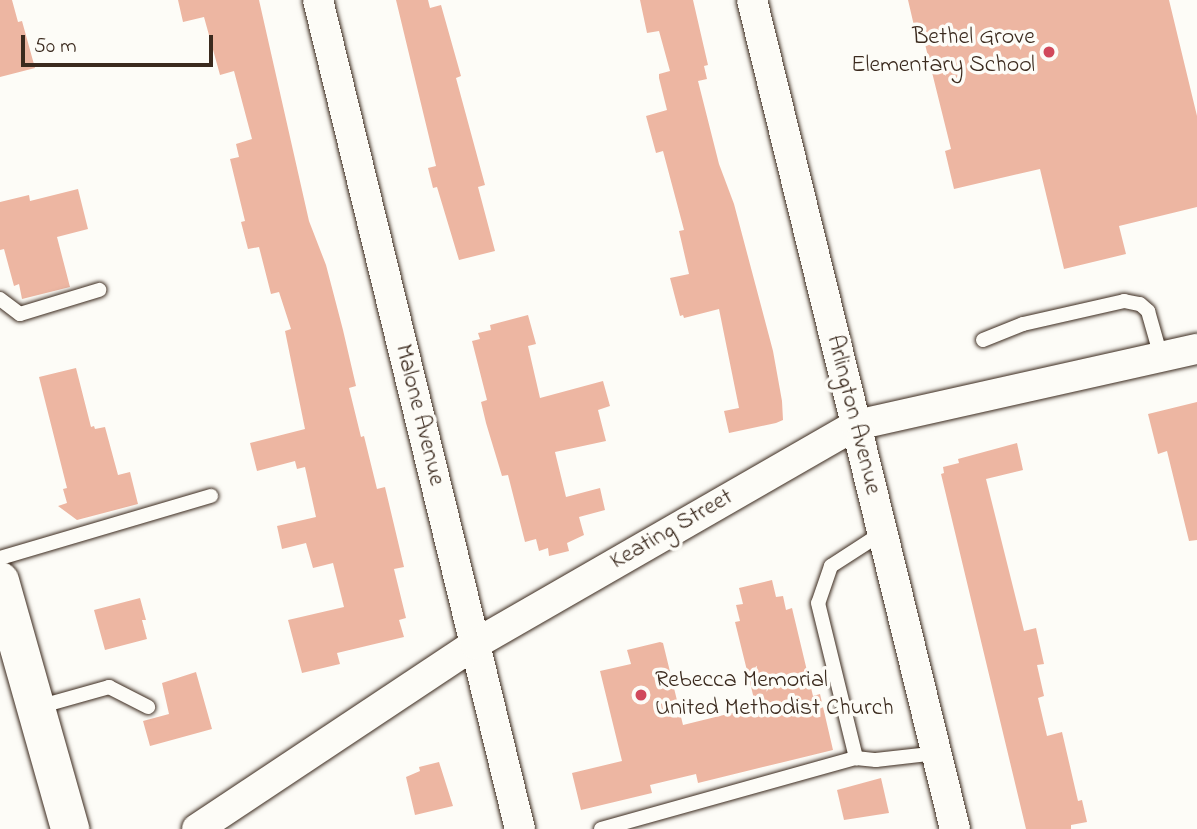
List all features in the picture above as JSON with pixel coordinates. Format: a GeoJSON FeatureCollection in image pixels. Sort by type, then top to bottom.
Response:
{"type":"FeatureCollection","features":[{"type":"Feature","properties":{"kind":"main road"},"geometry":{"type":"LineString","coordinates":[[0,581],[7,633],[37,707],[70,829]]}},
{"type":"Feature","properties":{"kind":"street","name":"Malone Avenue"},"geometry":{"type":"LineString","coordinates":[[318,0],[520,829]]}},
{"type":"Feature","properties":{"kind":"street","name":"Arlington Avenue"},"geometry":{"type":"LineString","coordinates":[[752,0],[955,829]]}},
{"type":"Feature","properties":{"kind":"street","name":"Keating Street"},"geometry":{"type":"LineString","coordinates":[[197,829],[475,644],[856,425],[1197,349]]}},
{"type":"Feature","properties":{"kind":"lane"},"geometry":{"type":"LineString","coordinates":[[0,299],[20,314],[99,290]]}},
{"type":"Feature","properties":{"kind":"lane"},"geometry":{"type":"LineString","coordinates":[[983,340],[1023,324],[1124,301],[1140,304],[1148,311],[1161,357]]}},
{"type":"Feature","properties":{"kind":"lane"},"geometry":{"type":"LineString","coordinates":[[0,558],[211,496]]}},
{"type":"Feature","properties":{"kind":"lane"},"geometry":{"type":"LineString","coordinates":[[856,758],[818,603],[831,566],[883,533]]}},
{"type":"Feature","properties":{"kind":"lane"},"geometry":{"type":"LineString","coordinates":[[37,707],[109,687],[148,707]]}},
{"type":"Feature","properties":{"kind":"lane"},"geometry":{"type":"LineString","coordinates":[[601,829],[856,758],[876,760],[937,753]]}},
{"type":"Feature","properties":{"kind":"building"},"geometry":{"type":"Polygon","coordinates":[[[0,0],[12,0],[18,22],[22,21],[35,68],[0,77],[0,0]]]}},
{"type":"Feature","properties":{"kind":"building"},"geometry":{"type":"Polygon","coordinates":[[[178,0],[259,0],[309,221],[326,265],[343,330],[356,386],[349,388],[361,437],[364,436],[377,489],[385,487],[404,567],[394,569],[406,618],[399,620],[404,637],[337,653],[340,664],[302,673],[288,620],[344,607],[333,563],[313,568],[306,543],[282,549],[277,526],[316,517],[305,467],[297,469],[295,461],[257,471],[250,443],[305,429],[285,331],[291,329],[279,292],[271,294],[259,247],[248,249],[241,222],[245,221],[230,159],[239,157],[236,144],[252,139],[234,71],[220,75],[204,17],[183,22],[178,0]]]}},
{"type":"Feature","properties":{"kind":"building"},"geometry":{"type":"Polygon","coordinates":[[[396,0],[428,0],[430,8],[441,5],[461,76],[456,78],[485,185],[478,187],[495,251],[459,260],[437,187],[433,188],[428,168],[436,166],[396,0]]]}},
{"type":"Feature","properties":{"kind":"building"},"geometry":{"type":"Polygon","coordinates":[[[640,0],[693,0],[708,65],[704,66],[707,79],[698,81],[773,351],[783,420],[776,423],[729,433],[724,411],[739,408],[719,309],[684,318],[683,315],[680,316],[670,278],[689,274],[679,231],[684,230],[663,151],[656,153],[646,116],[667,110],[659,74],[670,71],[659,31],[647,33],[640,0]]]}},
{"type":"Feature","properties":{"kind":"building"},"geometry":{"type":"Polygon","coordinates":[[[908,0],[1169,0],[1197,116],[1197,207],[1119,226],[1126,254],[1064,269],[1040,169],[954,189],[945,151],[951,149],[921,28],[915,30],[908,0]]]}},
{"type":"Feature","properties":{"kind":"building"},"geometry":{"type":"Polygon","coordinates":[[[78,189],[88,229],[57,237],[70,287],[22,299],[19,284],[14,286],[4,249],[0,250],[0,202],[29,195],[30,201],[78,189]]]}},
{"type":"Feature","properties":{"kind":"building"},"geometry":{"type":"Polygon","coordinates":[[[528,315],[536,344],[528,346],[540,398],[603,381],[610,406],[598,410],[606,441],[555,452],[566,497],[600,488],[605,510],[579,517],[584,535],[567,543],[569,551],[549,556],[548,548],[539,551],[536,539],[525,542],[508,475],[502,476],[486,423],[481,402],[487,400],[472,341],[480,339],[478,333],[491,330],[490,325],[528,315]]]}},
{"type":"Feature","properties":{"kind":"building"},"geometry":{"type":"Polygon","coordinates":[[[76,368],[91,427],[105,427],[118,475],[130,472],[138,504],[77,520],[58,506],[67,503],[63,489],[67,488],[39,377],[76,368]]]}},
{"type":"Feature","properties":{"kind":"building"},"geometry":{"type":"Polygon","coordinates":[[[1197,402],[1197,540],[1189,541],[1167,451],[1158,454],[1148,414],[1197,402]]]}},
{"type":"Feature","properties":{"kind":"building"},"geometry":{"type":"Polygon","coordinates":[[[1017,443],[1023,470],[986,479],[1024,631],[1036,628],[1044,664],[1037,665],[1044,696],[1038,698],[1047,736],[1062,732],[1078,801],[1082,800],[1087,822],[1071,825],[1071,829],[1026,829],[941,474],[944,473],[943,467],[959,463],[958,459],[1017,443]]]}},
{"type":"Feature","properties":{"kind":"building","name":"Rebecca Memorial United Methodist Church"},"geometry":{"type":"Polygon","coordinates":[[[772,580],[776,597],[783,596],[786,610],[792,608],[813,696],[820,694],[833,750],[698,783],[696,774],[650,785],[652,793],[581,810],[572,773],[622,761],[600,671],[631,664],[627,650],[660,642],[663,643],[683,725],[756,707],[735,622],[740,621],[736,605],[743,604],[739,588],[772,580]]]}},
{"type":"Feature","properties":{"kind":"building"},"geometry":{"type":"Polygon","coordinates":[[[140,598],[146,620],[142,620],[147,639],[105,650],[94,610],[140,598]]]}},
{"type":"Feature","properties":{"kind":"building"},"geometry":{"type":"Polygon","coordinates":[[[196,672],[212,729],[150,746],[143,721],[169,714],[162,683],[196,672]]]}},
{"type":"Feature","properties":{"kind":"building"},"geometry":{"type":"Polygon","coordinates":[[[439,762],[453,806],[415,815],[406,777],[420,771],[419,767],[439,762]]]}},
{"type":"Feature","properties":{"kind":"building"},"geometry":{"type":"Polygon","coordinates":[[[881,778],[889,813],[844,820],[837,790],[881,778]]]}},
{"type":"Feature","properties":{"kind":"place","name":"Bethel Grove Elementary School"},"geometry":{"type":"Point","coordinates":[1049,52]}},
{"type":"Feature","properties":{"kind":"place","name":"Rebecca Memorial United Methodist Church"},"geometry":{"type":"Point","coordinates":[641,695]}}]}
